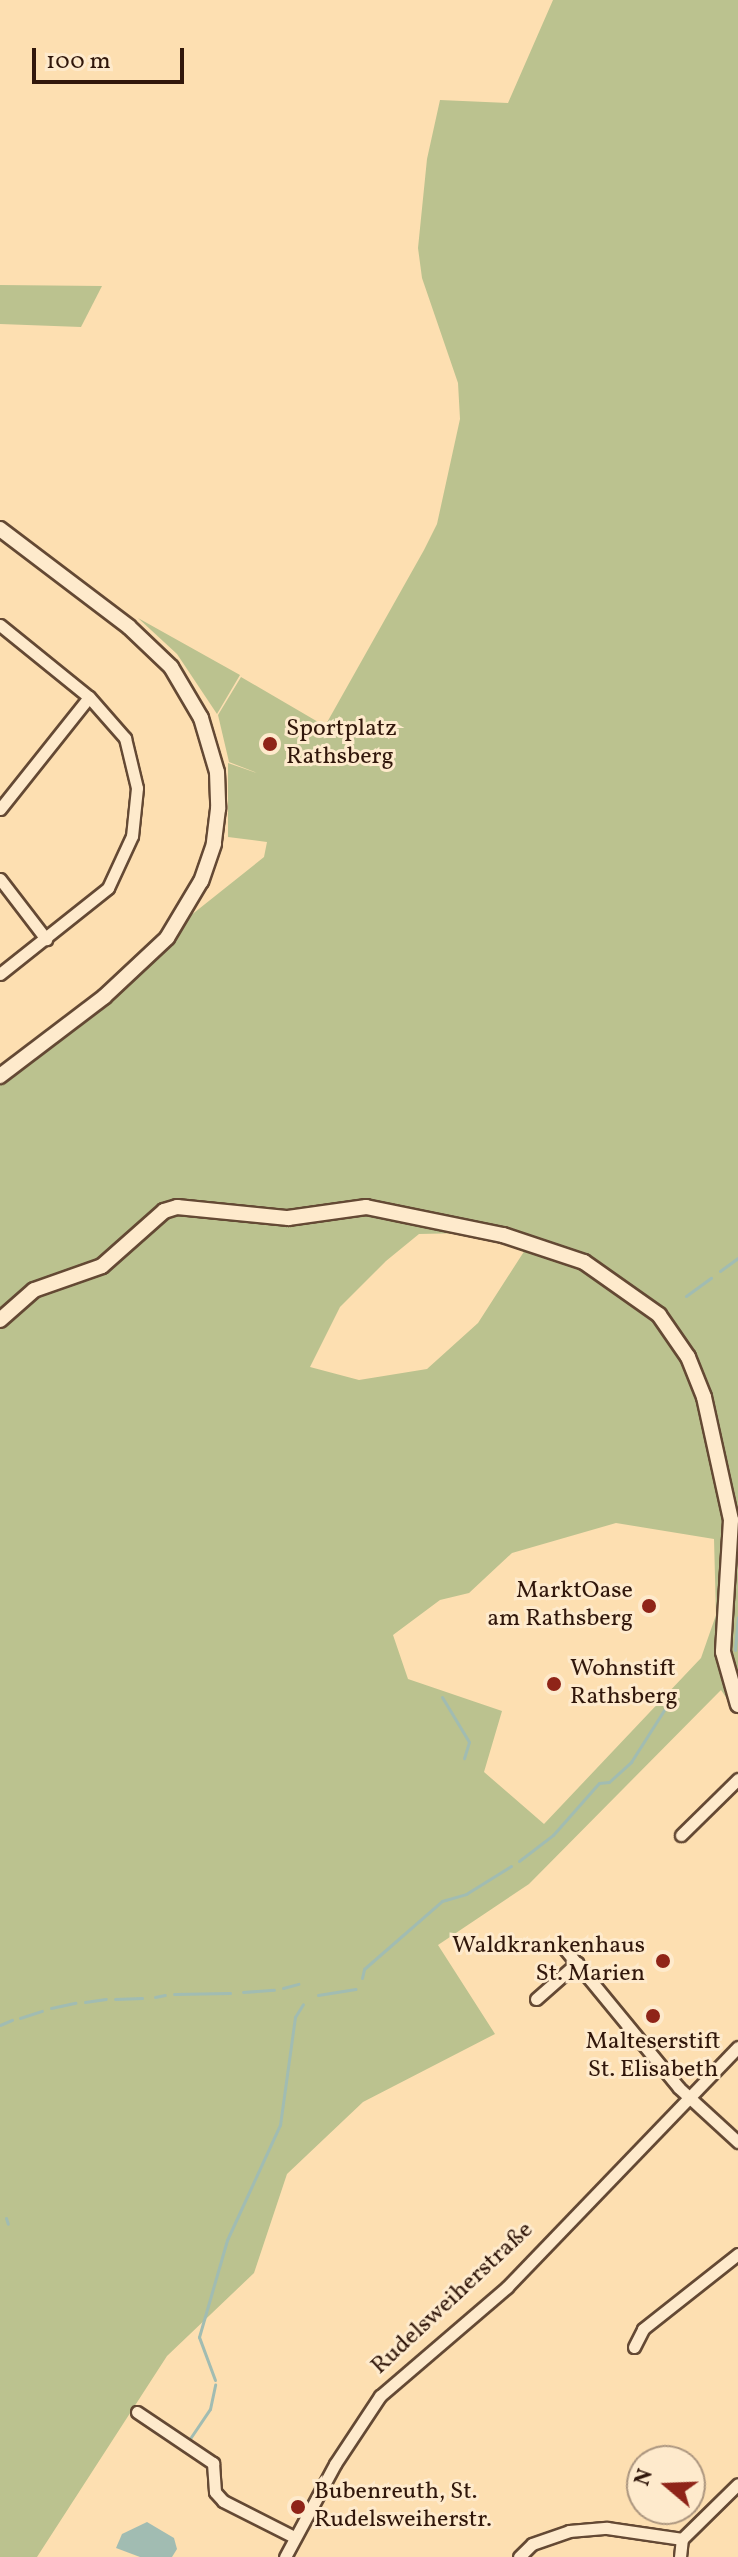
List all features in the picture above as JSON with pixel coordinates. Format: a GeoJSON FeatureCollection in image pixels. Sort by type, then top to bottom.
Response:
{"type":"FeatureCollection","features":[{"type":"Feature","properties":{"kind":"street"},"geometry":{"type":"LineString","coordinates":[[0,529],[129,627],[171,667],[201,718],[217,772],[218,809],[201,881],[167,938],[104,997],[0,1076]]}},
{"type":"Feature","properties":{"kind":"street"},"geometry":{"type":"LineString","coordinates":[[0,625],[89,697],[125,738],[137,788],[132,836],[108,888],[0,974]]}},
{"type":"Feature","properties":{"kind":"street"},"geometry":{"type":"LineString","coordinates":[[0,809],[89,697]]}},
{"type":"Feature","properties":{"kind":"street"},"geometry":{"type":"LineString","coordinates":[[0,879],[46,939]]}},
{"type":"Feature","properties":{"kind":"street"},"geometry":{"type":"LineString","coordinates":[[0,1320],[34,1290],[102,1266],[164,1211],[177,1207],[288,1218],[366,1207],[503,1235],[584,1262],[659,1315],[688,1357],[704,1397],[725,1485],[731,1564],[723,1661],[738,1705]]}},
{"type":"Feature","properties":{"kind":"street"},"geometry":{"type":"LineString","coordinates":[[681,1835],[738,1779]]}},
{"type":"Feature","properties":{"kind":"street"},"geometry":{"type":"LineString","coordinates":[[564,1948],[687,2096],[738,2142]]}},
{"type":"Feature","properties":{"kind":"street"},"geometry":{"type":"LineString","coordinates":[[536,1999],[577,1963]]}},
{"type":"Feature","properties":{"kind":"street","name":"Rudelsweiherstraße"},"geometry":{"type":"LineString","coordinates":[[285,2557],[294,2537],[380,2396],[507,2287],[687,2096],[738,2047]]}},
{"type":"Feature","properties":{"kind":"street"},"geometry":{"type":"LineString","coordinates":[[634,2347],[643,2329],[738,2254]]}},
{"type":"Feature","properties":{"kind":"street"},"geometry":{"type":"LineString","coordinates":[[137,2412],[213,2463],[215,2492],[223,2501],[294,2537]]}},
{"type":"Feature","properties":{"kind":"street"},"geometry":{"type":"LineString","coordinates":[[680,2557],[682,2539],[738,2484]]}},
{"type":"Feature","properties":{"kind":"street"},"geometry":{"type":"LineString","coordinates":[[519,2557],[532,2544],[569,2531],[607,2528],[682,2539]]}},
{"type":"Feature","properties":{"kind":"green space"},"geometry":{"type":"Polygon","coordinates":[[[553,0],[738,0],[738,1715],[721,1690],[529,1884],[438,1945],[495,2034],[363,2102],[287,2174],[254,2273],[167,2356],[37,2557],[0,2557],[0,1084],[118,993],[190,916],[264,857],[267,842],[228,837],[228,763],[257,773],[229,762],[218,715],[241,677],[325,726],[424,550],[437,524],[460,419],[458,383],[422,278],[418,248],[427,159],[440,100],[508,103],[553,0]],[[466,1233],[419,1234],[386,1261],[340,1307],[310,1367],[359,1380],[427,1369],[478,1323],[525,1250],[466,1233]],[[616,1523],[512,1553],[469,1593],[440,1600],[393,1635],[408,1679],[502,1711],[484,1772],[544,1824],[701,1658],[716,1615],[714,1539],[616,1523]]]}},
{"type":"Feature","properties":{"kind":"green space"},"geometry":{"type":"Polygon","coordinates":[[[0,285],[102,286],[81,327],[0,324],[0,285]]]}},
{"type":"Feature","properties":{"kind":"green space"},"geometry":{"type":"Polygon","coordinates":[[[138,618],[240,675],[217,714],[177,654],[138,618]]]}},
{"type":"Feature","properties":{"kind":"shaded area"},"geometry":{"type":"Polygon","coordinates":[[[147,2522],[174,2538],[177,2549],[172,2557],[140,2557],[116,2548],[122,2534],[147,2522]]]}},
{"type":"Feature","properties":{"kind":"waterway"},"geometry":{"type":"LineString","coordinates":[[720,1271],[738,1258]]}},
{"type":"Feature","properties":{"kind":"waterway"},"geometry":{"type":"LineString","coordinates":[[686,1296],[711,1278]]}},
{"type":"Feature","properties":{"kind":"waterway"},"geometry":{"type":"LineString","coordinates":[[735,1650],[738,1617]]}},
{"type":"Feature","properties":{"kind":"waterway"},"geometry":{"type":"LineString","coordinates":[[442,1697],[469,1742],[464,1758]]}},
{"type":"Feature","properties":{"kind":"waterway"},"geometry":{"type":"LineString","coordinates":[[519,1861],[553,1835],[599,1783],[609,1782],[631,1762],[668,1704]]}},
{"type":"Feature","properties":{"kind":"waterway"},"geometry":{"type":"LineString","coordinates":[[362,1978],[364,1969],[442,1901],[466,1894],[511,1866]]}},
{"type":"Feature","properties":{"kind":"waterway"},"geometry":{"type":"LineString","coordinates":[[283,1988],[298,1984]]}},
{"type":"Feature","properties":{"kind":"waterway"},"geometry":{"type":"LineString","coordinates":[[318,1995],[356,1989]]}},
{"type":"Feature","properties":{"kind":"waterway"},"geometry":{"type":"LineString","coordinates":[[243,1992],[274,1990]]}},
{"type":"Feature","properties":{"kind":"waterway"},"geometry":{"type":"LineString","coordinates":[[174,1994],[230,1993]]}},
{"type":"Feature","properties":{"kind":"waterway"},"geometry":{"type":"LineString","coordinates":[[155,1997],[165,1995]]}},
{"type":"Feature","properties":{"kind":"waterway"},"geometry":{"type":"LineString","coordinates":[[115,1999],[142,1998]]}},
{"type":"Feature","properties":{"kind":"waterway"},"geometry":{"type":"LineString","coordinates":[[85,2002],[106,1999]]}},
{"type":"Feature","properties":{"kind":"waterway"},"geometry":{"type":"LineString","coordinates":[[51,2008],[75,2003]]}},
{"type":"Feature","properties":{"kind":"waterway"},"geometry":{"type":"LineString","coordinates":[[215,2380],[199,2337],[227,2240],[280,2125],[295,2017],[303,2004]]}},
{"type":"Feature","properties":{"kind":"waterway"},"geometry":{"type":"LineString","coordinates":[[20,2018],[42,2011]]}},
{"type":"Feature","properties":{"kind":"waterway"},"geometry":{"type":"LineString","coordinates":[[0,2025],[12,2020]]}},
{"type":"Feature","properties":{"kind":"waterway"},"geometry":{"type":"LineString","coordinates":[[6,2218],[8,2224]]}},
{"type":"Feature","properties":{"kind":"waterway"},"geometry":{"type":"LineString","coordinates":[[189,2440],[210,2409],[215,2385]]}},
{"type":"Feature","properties":{"kind":"place","name":"Sportplatz Rathsberg"},"geometry":{"type":"Point","coordinates":[270,744]}},
{"type":"Feature","properties":{"kind":"place","name":"MarktOase am Rathsberg"},"geometry":{"type":"Point","coordinates":[649,1606]}},
{"type":"Feature","properties":{"kind":"place","name":"Wohnstift Rathsberg"},"geometry":{"type":"Point","coordinates":[554,1684]}},
{"type":"Feature","properties":{"kind":"place","name":"Waldkrankenhaus St. Marien"},"geometry":{"type":"Point","coordinates":[663,1961]}},
{"type":"Feature","properties":{"kind":"place","name":"Malteserstift St. Elisabeth"},"geometry":{"type":"Point","coordinates":[653,2016]}},
{"type":"Feature","properties":{"kind":"place","name":"Bubenreuth, St. Rudelsweiherstr."},"geometry":{"type":"Point","coordinates":[298,2507]}}]}
